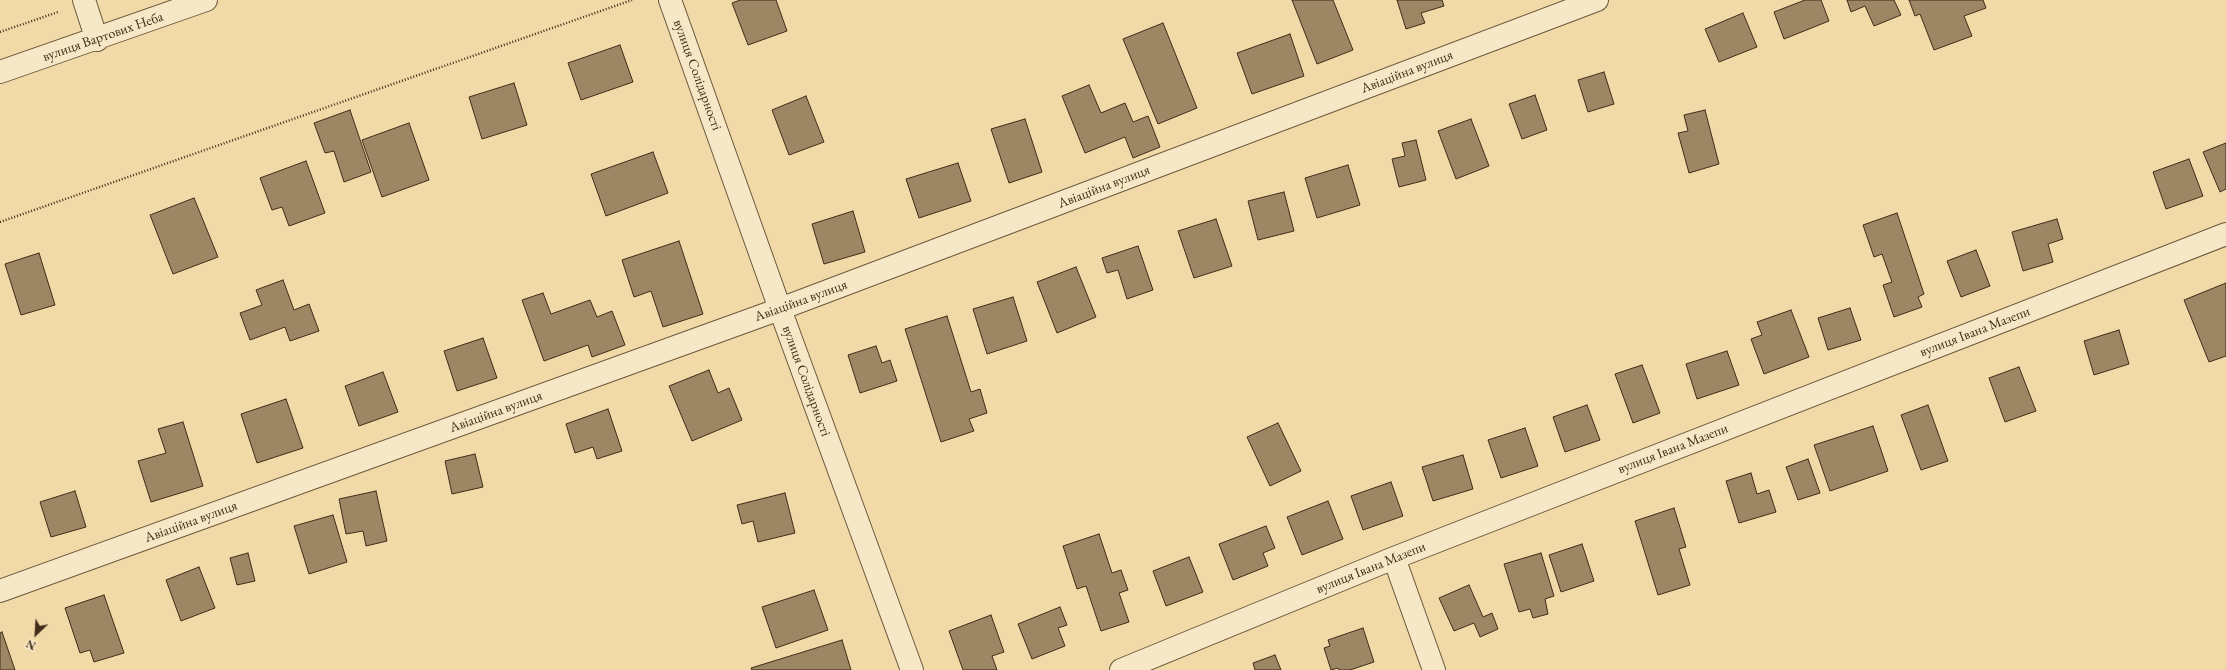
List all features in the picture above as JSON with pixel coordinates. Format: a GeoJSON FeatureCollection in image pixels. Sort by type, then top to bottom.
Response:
{"type":"FeatureCollection","features":[{"type":"Feature","properties":{"kind":"street","name":"вулиця Вартових Неба"},"geometry":{"type":"LineString","coordinates":[[0,72],[97,40],[206,0]]}},
{"type":"Feature","properties":{"kind":"street","name":"вулиця Солідарності"},"geometry":{"type":"LineString","coordinates":[[670,0],[780,309],[912,670]]}},
{"type":"Feature","properties":{"kind":"street","name":"Авіаційна вулиця"},"geometry":{"type":"LineString","coordinates":[[0,592],[780,309],[1597,0]]}},
{"type":"Feature","properties":{"kind":"street"},"geometry":{"type":"LineString","coordinates":[[84,1],[97,40]]}},
{"type":"Feature","properties":{"kind":"street","name":"вулиця Івана Мазепи"},"geometry":{"type":"LineString","coordinates":[[1121,670],[1394,558],[2226,234]]}},
{"type":"Feature","properties":{"kind":"street"},"geometry":{"type":"LineString","coordinates":[[1394,558],[1434,670]]}},
{"type":"Feature","properties":{"kind":"path"},"geometry":{"type":"LineString","coordinates":[[0,222],[632,0]]}},
{"type":"Feature","properties":{"kind":"path"},"geometry":{"type":"LineString","coordinates":[[0,32],[84,1]]}},
{"type":"Feature","properties":{"kind":"building"},"geometry":{"type":"Polygon","coordinates":[[[740,0],[776,0],[787,31],[748,45],[732,3],[740,0]]]}},
{"type":"Feature","properties":{"kind":"building"},"geometry":{"type":"Polygon","coordinates":[[[1292,0],[1333,0],[1353,50],[1317,64],[1292,0]]]}},
{"type":"Feature","properties":{"kind":"building"},"geometry":{"type":"Polygon","coordinates":[[[1397,0],[1442,0],[1444,6],[1421,13],[1425,23],[1406,29],[1397,0]]]}},
{"type":"Feature","properties":{"kind":"building"},"geometry":{"type":"Polygon","coordinates":[[[1805,0],[1821,0],[1829,21],[1784,39],[1774,12],[1805,0]]]}},
{"type":"Feature","properties":{"kind":"building"},"geometry":{"type":"Polygon","coordinates":[[[1847,0],[1894,0],[1901,15],[1874,26],[1865,6],[1851,12],[1847,0]]]}},
{"type":"Feature","properties":{"kind":"building"},"geometry":{"type":"Polygon","coordinates":[[[1909,0],[1983,0],[1986,8],[1964,16],[1972,36],[1934,50],[1920,14],[1915,16],[1909,0]]]}},
{"type":"Feature","properties":{"kind":"building"},"geometry":{"type":"Polygon","coordinates":[[[1743,13],[1757,47],[1719,62],[1705,29],[1743,13]]]}},
{"type":"Feature","properties":{"kind":"building"},"geometry":{"type":"Polygon","coordinates":[[[1163,23],[1197,108],[1158,124],[1123,39],[1163,23]]]}},
{"type":"Feature","properties":{"kind":"building"},"geometry":{"type":"Polygon","coordinates":[[[1290,34],[1304,76],[1252,94],[1237,53],[1290,34]]]}},
{"type":"Feature","properties":{"kind":"building"},"geometry":{"type":"Polygon","coordinates":[[[620,45],[633,82],[581,100],[568,63],[620,45]]]}},
{"type":"Feature","properties":{"kind":"building"},"geometry":{"type":"Polygon","coordinates":[[[1604,72],[1614,104],[1588,112],[1578,80],[1604,72]]]}},
{"type":"Feature","properties":{"kind":"building"},"geometry":{"type":"Polygon","coordinates":[[[514,83],[527,125],[482,139],[469,97],[514,83]]]}},
{"type":"Feature","properties":{"kind":"building"},"geometry":{"type":"Polygon","coordinates":[[[1089,85],[1101,113],[1125,103],[1133,122],[1148,116],[1160,147],[1133,158],[1125,137],[1085,153],[1062,96],[1089,85]]]}},
{"type":"Feature","properties":{"kind":"building"},"geometry":{"type":"Polygon","coordinates":[[[1535,95],[1547,130],[1522,139],[1509,104],[1535,95]]]}},
{"type":"Feature","properties":{"kind":"building"},"geometry":{"type":"Polygon","coordinates":[[[806,96],[824,142],[789,155],[772,110],[806,96]]]}},
{"type":"Feature","properties":{"kind":"building"},"geometry":{"type":"Polygon","coordinates":[[[350,110],[371,172],[344,182],[334,151],[325,153],[314,123],[350,110]]]}},
{"type":"Feature","properties":{"kind":"building"},"geometry":{"type":"Polygon","coordinates":[[[1705,110],[1719,164],[1689,173],[1678,133],[1688,131],[1684,115],[1705,110]]]}},
{"type":"Feature","properties":{"kind":"building"},"geometry":{"type":"Polygon","coordinates":[[[1025,119],[1042,172],[1009,183],[991,129],[1025,119]]]}},
{"type":"Feature","properties":{"kind":"building"},"geometry":{"type":"Polygon","coordinates":[[[1471,119],[1489,166],[1456,179],[1438,131],[1471,119]]]}},
{"type":"Feature","properties":{"kind":"building"},"geometry":{"type":"Polygon","coordinates":[[[409,123],[429,180],[382,197],[362,140],[409,123]]]}},
{"type":"Feature","properties":{"kind":"building"},"geometry":{"type":"Polygon","coordinates":[[[1416,140],[1426,180],[1399,187],[1392,159],[1405,156],[1402,143],[1416,140]]]}},
{"type":"Feature","properties":{"kind":"building"},"geometry":{"type":"Polygon","coordinates":[[[2226,143],[2226,189],[2220,192],[2203,152],[2226,143]]]}},
{"type":"Feature","properties":{"kind":"building"},"geometry":{"type":"Polygon","coordinates":[[[653,152],[668,193],[606,216],[591,174],[653,152]]]}},
{"type":"Feature","properties":{"kind":"building"},"geometry":{"type":"Polygon","coordinates":[[[2189,159],[2203,196],[2166,209],[2153,172],[2189,159]]]}},
{"type":"Feature","properties":{"kind":"building"},"geometry":{"type":"Polygon","coordinates":[[[306,161],[325,213],[289,226],[282,207],[272,210],[260,178],[306,161]]]}},
{"type":"Feature","properties":{"kind":"building"},"geometry":{"type":"Polygon","coordinates":[[[958,163],[971,201],[919,218],[906,179],[958,163]]]}},
{"type":"Feature","properties":{"kind":"building"},"geometry":{"type":"Polygon","coordinates":[[[1348,165],[1360,205],[1317,218],[1305,178],[1348,165]]]}},
{"type":"Feature","properties":{"kind":"building"},"geometry":{"type":"Polygon","coordinates":[[[1284,192],[1294,231],[1258,240],[1248,201],[1284,192]]]}},
{"type":"Feature","properties":{"kind":"building"},"geometry":{"type":"Polygon","coordinates":[[[194,198],[218,257],[173,274],[150,215],[194,198]]]}},
{"type":"Feature","properties":{"kind":"building"},"geometry":{"type":"Polygon","coordinates":[[[853,211],[865,252],[824,264],[812,224],[853,211]]]}},
{"type":"Feature","properties":{"kind":"building"},"geometry":{"type":"Polygon","coordinates":[[[1897,213],[1924,294],[1918,297],[1922,307],[1894,317],[1883,285],[1892,282],[1882,254],[1874,257],[1863,225],[1897,213]]]}},
{"type":"Feature","properties":{"kind":"building"},"geometry":{"type":"Polygon","coordinates":[[[1216,219],[1232,266],[1194,278],[1178,231],[1216,219]]]}},
{"type":"Feature","properties":{"kind":"building"},"geometry":{"type":"Polygon","coordinates":[[[2057,219],[2063,239],[2048,244],[2053,262],[2023,271],[2012,232],[2057,219]]]}},
{"type":"Feature","properties":{"kind":"building"},"geometry":{"type":"Polygon","coordinates":[[[679,241],[703,314],[663,327],[651,291],[634,297],[622,260],[679,241]]]}},
{"type":"Feature","properties":{"kind":"building"},"geometry":{"type":"Polygon","coordinates":[[[1138,246],[1153,290],[1127,299],[1118,270],[1107,273],[1102,258],[1138,246]]]}},
{"type":"Feature","properties":{"kind":"building"},"geometry":{"type":"Polygon","coordinates":[[[1976,250],[1990,286],[1961,297],[1947,261],[1976,250]]]}},
{"type":"Feature","properties":{"kind":"building"},"geometry":{"type":"Polygon","coordinates":[[[39,253],[55,305],[21,315],[5,264],[39,253]]]}},
{"type":"Feature","properties":{"kind":"building"},"geometry":{"type":"Polygon","coordinates":[[[1076,267],[1096,317],[1057,333],[1037,282],[1076,267]]]}},
{"type":"Feature","properties":{"kind":"building"},"geometry":{"type":"Polygon","coordinates":[[[283,280],[294,310],[309,304],[319,331],[290,341],[285,327],[250,340],[240,313],[262,305],[256,290],[283,280]]]}},
{"type":"Feature","properties":{"kind":"building"},"geometry":{"type":"Polygon","coordinates":[[[2226,283],[2226,356],[2209,362],[2184,300],[2226,283]]]}},
{"type":"Feature","properties":{"kind":"building"},"geometry":{"type":"Polygon","coordinates":[[[543,293],[551,314],[590,300],[597,317],[612,311],[625,345],[592,357],[588,345],[544,361],[522,300],[543,293]]]}},
{"type":"Feature","properties":{"kind":"building"},"geometry":{"type":"Polygon","coordinates":[[[1013,297],[1027,341],[987,354],[973,309],[1013,297]]]}},
{"type":"Feature","properties":{"kind":"building"},"geometry":{"type":"Polygon","coordinates":[[[1850,308],[1861,340],[1828,350],[1818,318],[1850,308]]]}},
{"type":"Feature","properties":{"kind":"building"},"geometry":{"type":"Polygon","coordinates":[[[1791,310],[1809,357],[1764,374],[1751,339],[1762,335],[1757,322],[1791,310]]]}},
{"type":"Feature","properties":{"kind":"building"},"geometry":{"type":"Polygon","coordinates":[[[947,316],[971,392],[980,389],[987,413],[969,419],[974,431],[941,442],[905,329],[947,316]]]}},
{"type":"Feature","properties":{"kind":"building"},"geometry":{"type":"Polygon","coordinates":[[[2119,330],[2129,364],[2094,375],[2084,341],[2119,330]]]}},
{"type":"Feature","properties":{"kind":"building"},"geometry":{"type":"Polygon","coordinates":[[[483,338],[497,378],[457,391],[444,351],[483,338]]]}},
{"type":"Feature","properties":{"kind":"building"},"geometry":{"type":"Polygon","coordinates":[[[876,346],[882,363],[890,360],[897,381],[860,393],[848,355],[876,346]]]}},
{"type":"Feature","properties":{"kind":"building"},"geometry":{"type":"Polygon","coordinates":[[[1727,351],[1739,385],[1697,399],[1686,364],[1727,351]]]}},
{"type":"Feature","properties":{"kind":"building"},"geometry":{"type":"Polygon","coordinates":[[[1642,365],[1660,413],[1633,423],[1615,374],[1642,365]]]}},
{"type":"Feature","properties":{"kind":"building"},"geometry":{"type":"Polygon","coordinates":[[[2019,367],[2036,411],[2005,422],[1989,378],[2019,367]]]}},
{"type":"Feature","properties":{"kind":"building"},"geometry":{"type":"Polygon","coordinates":[[[709,370],[718,393],[729,388],[742,420],[692,441],[669,386],[709,370]]]}},
{"type":"Feature","properties":{"kind":"building"},"geometry":{"type":"Polygon","coordinates":[[[383,372],[398,412],[359,426],[345,386],[383,372]]]}},
{"type":"Feature","properties":{"kind":"building"},"geometry":{"type":"Polygon","coordinates":[[[286,399],[303,448],[257,463],[241,414],[286,399]]]}},
{"type":"Feature","properties":{"kind":"building"},"geometry":{"type":"Polygon","coordinates":[[[1587,405],[1600,440],[1565,452],[1553,417],[1587,405]]]}},
{"type":"Feature","properties":{"kind":"building"},"geometry":{"type":"Polygon","coordinates":[[[1928,405],[1948,461],[1921,470],[1901,415],[1928,405]]]}},
{"type":"Feature","properties":{"kind":"building"},"geometry":{"type":"Polygon","coordinates":[[[608,409],[622,451],[597,459],[593,447],[575,453],[566,424],[608,409]]]}},
{"type":"Feature","properties":{"kind":"building"},"geometry":{"type":"Polygon","coordinates":[[[183,422],[203,486],[151,502],[138,461],[166,453],[158,429],[183,422]]]}},
{"type":"Feature","properties":{"kind":"building"},"geometry":{"type":"Polygon","coordinates":[[[1278,423],[1301,471],[1270,486],[1247,437],[1278,423]]]}},
{"type":"Feature","properties":{"kind":"building"},"geometry":{"type":"Polygon","coordinates":[[[1873,426],[1888,471],[1830,491],[1814,445],[1873,426]]]}},
{"type":"Feature","properties":{"kind":"building"},"geometry":{"type":"Polygon","coordinates":[[[1525,428],[1538,466],[1501,478],[1488,440],[1525,428]]]}},
{"type":"Feature","properties":{"kind":"building"},"geometry":{"type":"Polygon","coordinates":[[[475,454],[483,487],[452,494],[445,461],[475,454]]]}},
{"type":"Feature","properties":{"kind":"building"},"geometry":{"type":"Polygon","coordinates":[[[1463,455],[1473,489],[1433,501],[1422,467],[1463,455]]]}},
{"type":"Feature","properties":{"kind":"building"},"geometry":{"type":"Polygon","coordinates":[[[1808,459],[1820,493],[1798,500],[1786,467],[1808,459]]]}},
{"type":"Feature","properties":{"kind":"building"},"geometry":{"type":"Polygon","coordinates":[[[1751,473],[1757,494],[1769,490],[1776,512],[1739,523],[1726,481],[1751,473]]]}},
{"type":"Feature","properties":{"kind":"building"},"geometry":{"type":"Polygon","coordinates":[[[1391,482],[1403,516],[1363,530],[1351,496],[1391,482]]]}},
{"type":"Feature","properties":{"kind":"building"},"geometry":{"type":"Polygon","coordinates":[[[75,491],[86,527],[51,537],[40,502],[75,491]]]}},
{"type":"Feature","properties":{"kind":"building"},"geometry":{"type":"Polygon","coordinates":[[[376,491],[387,541],[366,546],[363,531],[346,534],[339,499],[376,491]]]}},
{"type":"Feature","properties":{"kind":"building"},"geometry":{"type":"Polygon","coordinates":[[[785,493],[795,533],[758,542],[753,521],[742,524],[737,505],[785,493]]]}},
{"type":"Feature","properties":{"kind":"building"},"geometry":{"type":"Polygon","coordinates":[[[1328,501],[1343,539],[1302,555],[1287,517],[1328,501]]]}},
{"type":"Feature","properties":{"kind":"building"},"geometry":{"type":"Polygon","coordinates":[[[1674,508],[1686,547],[1679,549],[1690,585],[1658,595],[1635,521],[1674,508]]]}},
{"type":"Feature","properties":{"kind":"building"},"geometry":{"type":"Polygon","coordinates":[[[333,515],[347,562],[309,574],[294,526],[333,515]]]}},
{"type":"Feature","properties":{"kind":"building"},"geometry":{"type":"Polygon","coordinates":[[[1266,526],[1275,548],[1263,553],[1268,566],[1233,580],[1219,544],[1266,526]]]}},
{"type":"Feature","properties":{"kind":"building"},"geometry":{"type":"Polygon","coordinates":[[[1099,534],[1112,573],[1121,570],[1128,590],[1119,593],[1129,622],[1101,631],[1086,586],[1077,589],[1063,546],[1099,534]]]}},
{"type":"Feature","properties":{"kind":"building"},"geometry":{"type":"Polygon","coordinates":[[[1582,544],[1594,581],[1561,592],[1549,555],[1582,544]]]}},
{"type":"Feature","properties":{"kind":"building"},"geometry":{"type":"Polygon","coordinates":[[[248,553],[255,581],[237,585],[230,558],[248,553]]]}},
{"type":"Feature","properties":{"kind":"building"},"geometry":{"type":"Polygon","coordinates":[[[1541,553],[1554,596],[1545,599],[1548,614],[1533,618],[1530,609],[1519,612],[1504,564],[1541,553]]]}},
{"type":"Feature","properties":{"kind":"building"},"geometry":{"type":"Polygon","coordinates":[[[1189,557],[1203,592],[1166,606],[1153,571],[1189,557]]]}},
{"type":"Feature","properties":{"kind":"building"},"geometry":{"type":"Polygon","coordinates":[[[199,567],[215,608],[181,621],[166,580],[199,567]]]}},
{"type":"Feature","properties":{"kind":"building"},"geometry":{"type":"Polygon","coordinates":[[[1469,585],[1483,617],[1492,613],[1498,629],[1480,637],[1474,623],[1454,631],[1439,598],[1469,585]]]}},
{"type":"Feature","properties":{"kind":"building"},"geometry":{"type":"Polygon","coordinates":[[[814,590],[828,630],[776,648],[762,607],[814,590]]]}},
{"type":"Feature","properties":{"kind":"building"},"geometry":{"type":"Polygon","coordinates":[[[104,595],[124,653],[94,662],[90,650],[80,653],[65,608],[104,595]]]}},
{"type":"Feature","properties":{"kind":"building"},"geometry":{"type":"Polygon","coordinates":[[[1060,607],[1067,625],[1058,628],[1065,646],[1032,659],[1018,624],[1060,607]]]}},
{"type":"Feature","properties":{"kind":"building"},"geometry":{"type":"Polygon","coordinates":[[[991,615],[1004,652],[992,656],[997,670],[963,670],[949,631],[991,615]]]}},
{"type":"Feature","properties":{"kind":"building"},"geometry":{"type":"Polygon","coordinates":[[[1363,628],[1374,662],[1350,670],[1339,670],[1338,668],[1331,670],[1324,648],[1330,646],[1328,640],[1363,628]]]}},
{"type":"Feature","properties":{"kind":"building"},"geometry":{"type":"Polygon","coordinates":[[[2,632],[15,670],[0,670],[0,633],[2,632]]]}},
{"type":"Feature","properties":{"kind":"building"},"geometry":{"type":"Polygon","coordinates":[[[842,640],[851,670],[752,670],[751,668],[842,640]]]}},
{"type":"Feature","properties":{"kind":"building"},"geometry":{"type":"Polygon","coordinates":[[[1275,655],[1281,670],[1255,670],[1253,663],[1275,655]]]}}]}
